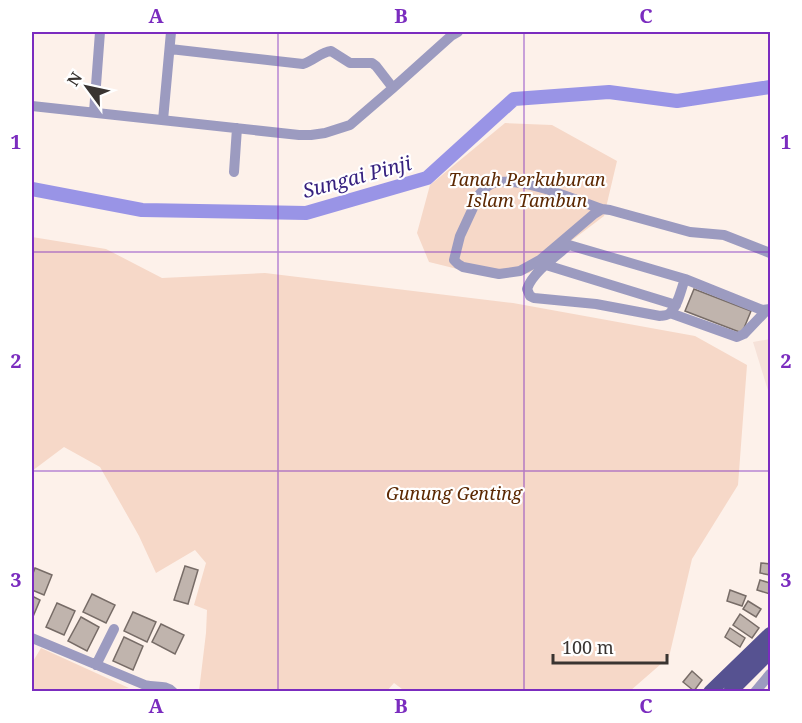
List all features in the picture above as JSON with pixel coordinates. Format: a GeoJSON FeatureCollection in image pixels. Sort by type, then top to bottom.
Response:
{"type":"FeatureCollection","features":[{"type":"Feature","properties":{"kind":"main road"},"geometry":{"type":"LineString","coordinates":[[710,692],[771,634]]}},
{"type":"Feature","properties":{"kind":"main road"},"geometry":{"type":"LineString","coordinates":[[730,692],[771,652]]}},
{"type":"Feature","properties":{"kind":"street"},"geometry":{"type":"LineString","coordinates":[[94,112],[100,32]]}},
{"type":"Feature","properties":{"kind":"street"},"geometry":{"type":"LineString","coordinates":[[163,120],[171,32]]}},
{"type":"Feature","properties":{"kind":"street"},"geometry":{"type":"LineString","coordinates":[[32,105],[311,135],[350,125],[452,33]]}},
{"type":"Feature","properties":{"kind":"street"},"geometry":{"type":"LineString","coordinates":[[170,49],[303,64],[309,63],[328,50],[350,63],[372,63],[393,88]]}},
{"type":"Feature","properties":{"kind":"street"},"geometry":{"type":"LineString","coordinates":[[234,172],[237,128]]}},
{"type":"Feature","properties":{"kind":"street"},"geometry":{"type":"LineString","coordinates":[[602,209],[540,260],[520,271],[499,274],[463,267],[454,260],[460,236],[479,195],[483,189],[497,182],[527,183],[602,209],[690,232],[724,235],[771,254]]}},
{"type":"Feature","properties":{"kind":"street"},"geometry":{"type":"LineString","coordinates":[[546,265],[673,309],[737,337],[744,334],[768,310],[685,279],[569,245],[546,265],[529,283],[527,289],[534,298],[596,304],[660,316],[666,315],[673,309],[685,279]]}},
{"type":"Feature","properties":{"kind":"street"},"geometry":{"type":"LineString","coordinates":[[96,665],[114,629]]}},
{"type":"Feature","properties":{"kind":"street"},"geometry":{"type":"LineString","coordinates":[[32,638],[145,685],[166,686],[173,692]]}},
{"type":"Feature","properties":{"kind":"street"},"geometry":{"type":"LineString","coordinates":[[755,692],[771,674]]}},
{"type":"Feature","properties":{"kind":"shaded area"},"geometry":{"type":"Polygon","coordinates":[[[770,339],[770,397],[753,342],[770,339]]]}},
{"type":"Feature","properties":{"kind":"green space","name":"Tanah Perkuburan Islam Tambun"},"geometry":{"type":"Polygon","coordinates":[[[505,123],[552,125],[617,161],[604,216],[529,273],[494,278],[429,262],[417,233],[430,185],[505,123]]]}},
{"type":"Feature","properties":{"kind":"green space","name":"Gunung Genting"},"geometry":{"type":"Polygon","coordinates":[[[32,237],[106,249],[162,278],[265,273],[513,303],[695,336],[747,365],[738,485],[692,559],[669,657],[630,691],[406,692],[394,683],[386,692],[199,691],[207,610],[194,605],[206,563],[195,550],[156,573],[139,536],[100,467],[64,447],[32,471],[32,237]]]}},
{"type":"Feature","properties":{"kind":"green space"},"geometry":{"type":"Polygon","coordinates":[[[41,648],[129,688],[92,692],[32,691],[32,663],[41,648]]]}},
{"type":"Feature","properties":{"kind":"building"},"geometry":{"type":"Polygon","coordinates":[[[694,289],[751,311],[742,333],[685,311],[694,289]]]}},
{"type":"Feature","properties":{"kind":"building"},"geometry":{"type":"Polygon","coordinates":[[[761,563],[770,564],[770,575],[760,573],[761,563]]]}},
{"type":"Feature","properties":{"kind":"building"},"geometry":{"type":"Polygon","coordinates":[[[185,566],[198,570],[188,604],[174,600],[185,566]]]}},
{"type":"Feature","properties":{"kind":"building"},"geometry":{"type":"Polygon","coordinates":[[[35,568],[52,575],[44,595],[32,590],[32,576],[35,568]]]}},
{"type":"Feature","properties":{"kind":"building"},"geometry":{"type":"Polygon","coordinates":[[[760,580],[770,583],[770,594],[757,590],[760,580]]]}},
{"type":"Feature","properties":{"kind":"building"},"geometry":{"type":"Polygon","coordinates":[[[730,590],[746,596],[742,606],[727,601],[730,590]]]}},
{"type":"Feature","properties":{"kind":"building"},"geometry":{"type":"Polygon","coordinates":[[[92,594],[115,605],[106,623],[83,612],[92,594]]]}},
{"type":"Feature","properties":{"kind":"building"},"geometry":{"type":"Polygon","coordinates":[[[32,596],[40,600],[32,619],[32,596]]]}},
{"type":"Feature","properties":{"kind":"building"},"geometry":{"type":"Polygon","coordinates":[[[748,601],[761,609],[756,617],[743,609],[748,601]]]}},
{"type":"Feature","properties":{"kind":"building"},"geometry":{"type":"Polygon","coordinates":[[[57,603],[75,611],[64,635],[46,627],[57,603]]]}},
{"type":"Feature","properties":{"kind":"building"},"geometry":{"type":"Polygon","coordinates":[[[133,612],[156,622],[147,642],[124,631],[133,612]]]}},
{"type":"Feature","properties":{"kind":"building"},"geometry":{"type":"Polygon","coordinates":[[[740,614],[759,628],[752,638],[733,625],[740,614]]]}},
{"type":"Feature","properties":{"kind":"building"},"geometry":{"type":"Polygon","coordinates":[[[81,617],[99,627],[87,651],[68,641],[81,617]]]}},
{"type":"Feature","properties":{"kind":"building"},"geometry":{"type":"Polygon","coordinates":[[[161,624],[184,635],[175,654],[152,642],[161,624]]]}},
{"type":"Feature","properties":{"kind":"building"},"geometry":{"type":"Polygon","coordinates":[[[730,628],[745,638],[740,647],[725,637],[730,628]]]}},
{"type":"Feature","properties":{"kind":"building"},"geometry":{"type":"Polygon","coordinates":[[[124,637],[143,646],[133,670],[113,661],[124,637]]]}},
{"type":"Feature","properties":{"kind":"building"},"geometry":{"type":"Polygon","coordinates":[[[692,671],[702,680],[694,691],[683,682],[692,671]]]}},
{"type":"Feature","properties":{"kind":"waterway","name":"Sungai Pinji"},"geometry":{"type":"LineString","coordinates":[[32,189],[142,210],[306,213],[427,178],[514,99],[609,92],[677,101],[770,87]]}}]}
